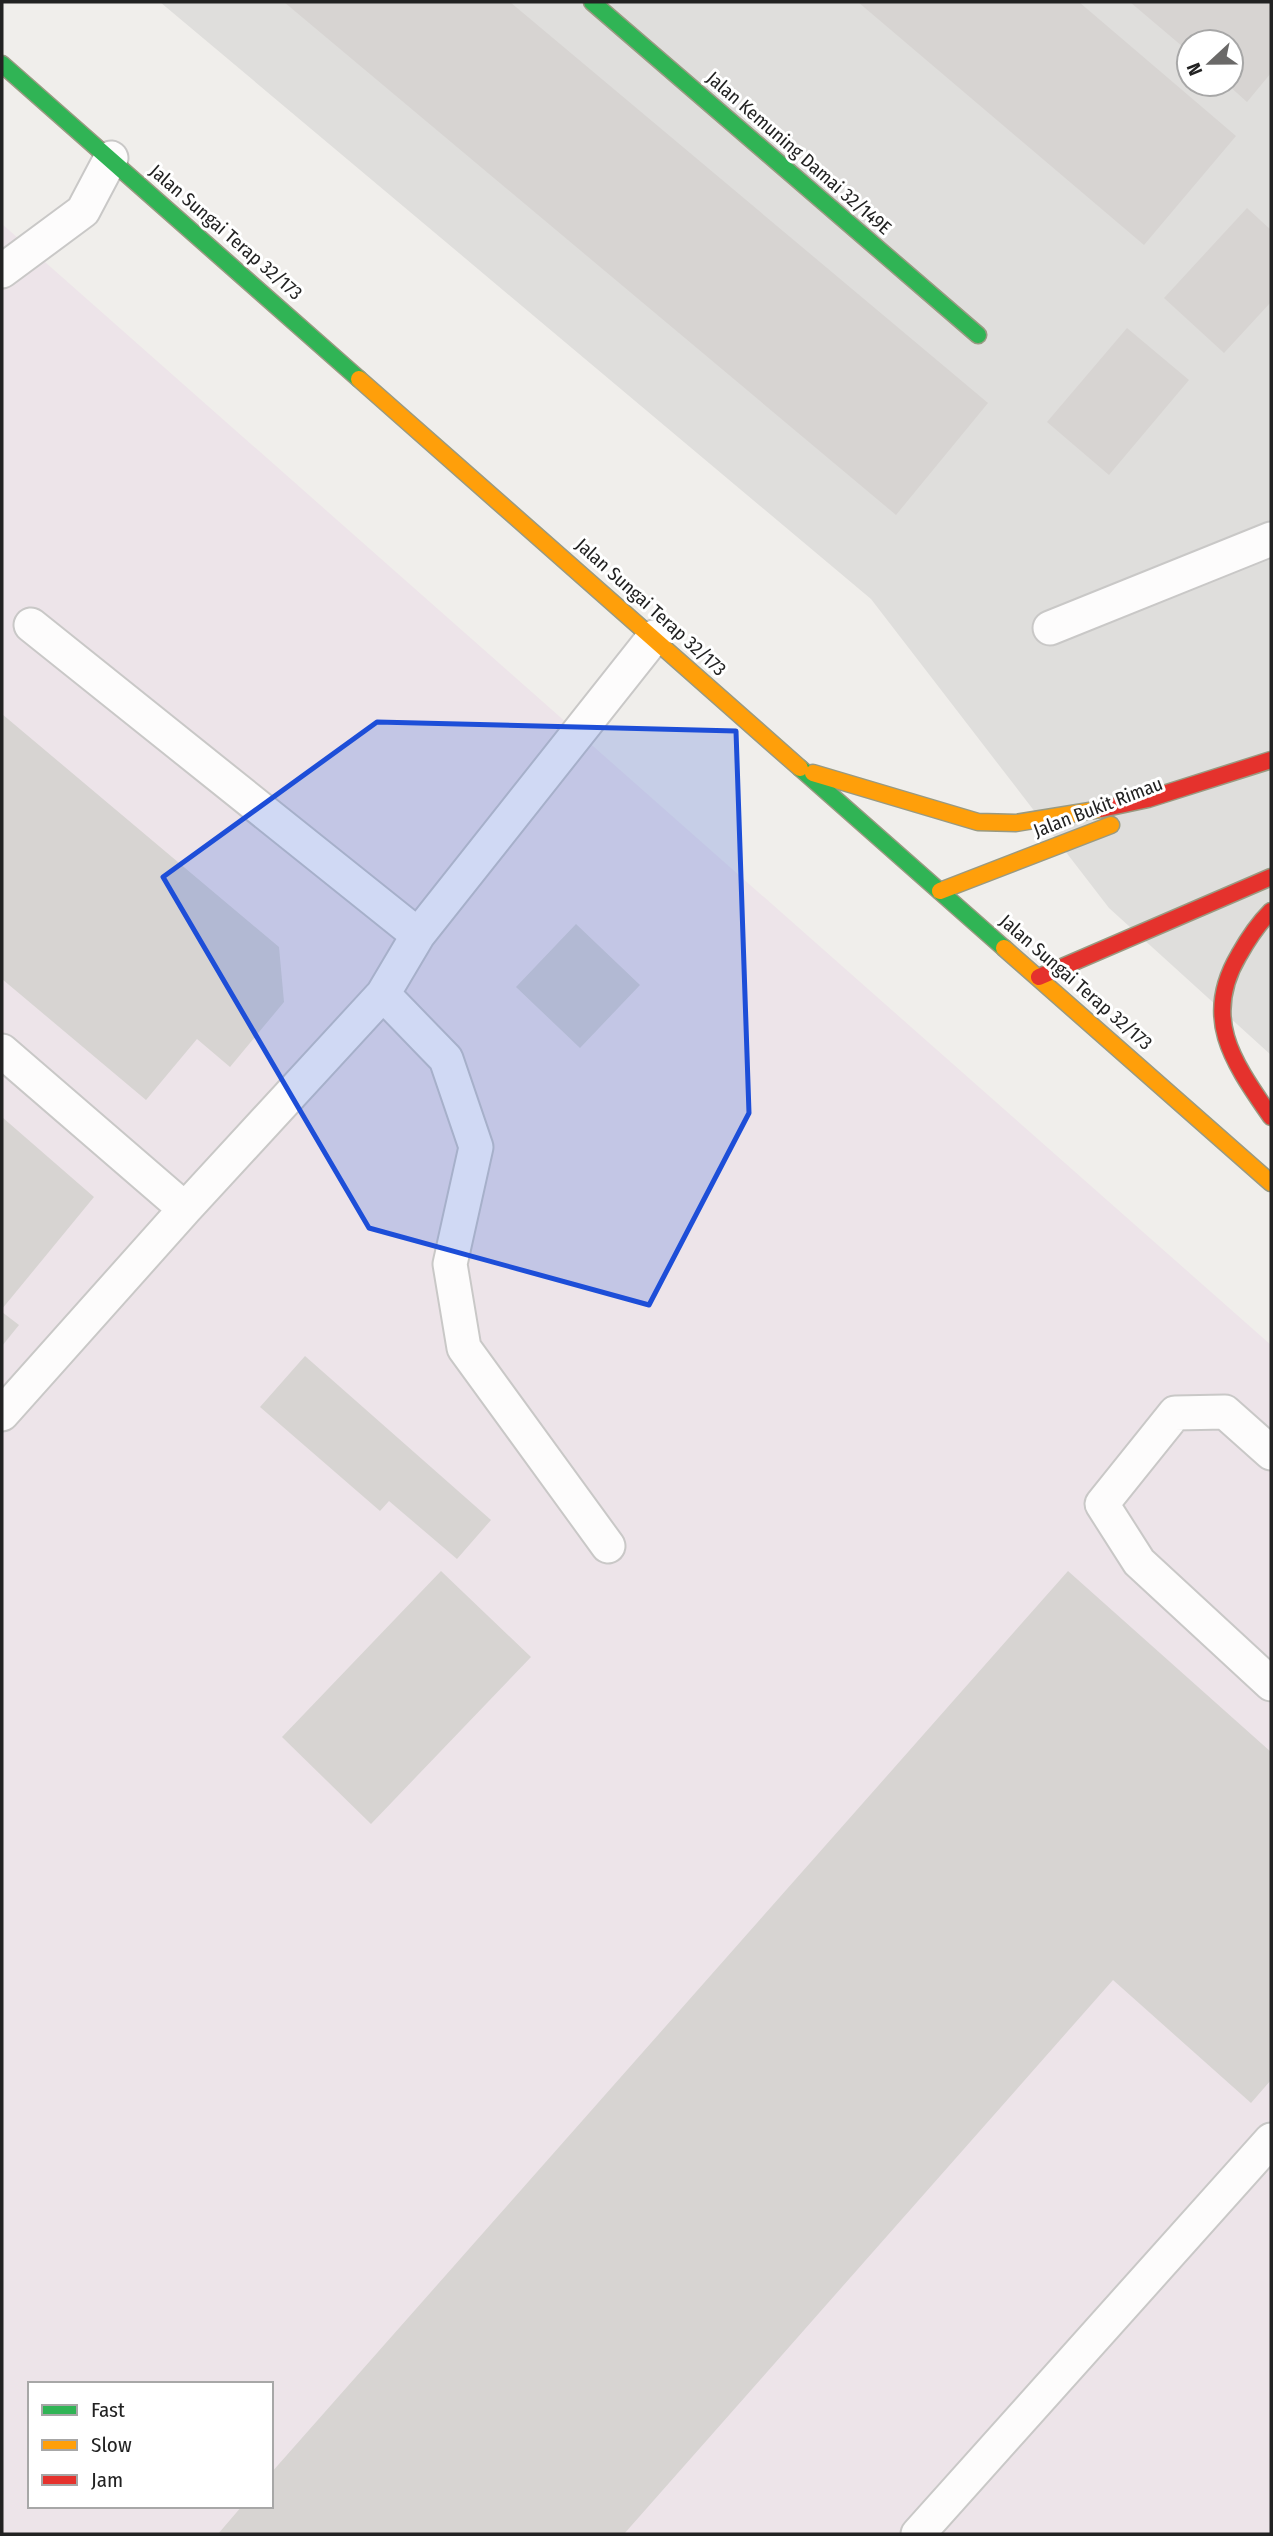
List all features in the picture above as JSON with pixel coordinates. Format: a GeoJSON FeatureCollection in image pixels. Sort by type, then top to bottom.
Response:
{"type":"FeatureCollection","features":[{"type":"Feature","properties":{"kind":"street","name":"Jalan Kemuning Damai 32/149E"},"geometry":{"type":"LineString","coordinates":[[592,2],[978,335]]}},
{"type":"Feature","properties":{"kind":"street","name":"Jalan Sungai Terap 32/173"},"geometry":{"type":"LineString","coordinates":[[2,64],[1271,1183]]}},
{"type":"Feature","properties":{"kind":"street"},"geometry":{"type":"LineString","coordinates":[[804,771],[978,822],[1016,823],[1068,816],[1148,799],[1271,761]]}},
{"type":"Feature","properties":{"kind":"street","name":"Jalan Bukit Rimau"},"geometry":{"type":"LineString","coordinates":[[940,891],[1271,761]]}},
{"type":"Feature","properties":{"kind":"street"},"geometry":{"type":"LineString","coordinates":[[1038,977],[1271,877]]}},
{"type":"Feature","properties":{"kind":"street"},"geometry":{"type":"LineString","coordinates":[[1271,911],[1234,961],[1221,992],[1221,1022],[1228,1048],[1246,1082],[1271,1117]]}},
{"type":"Feature","properties":{"kind":"lane"},"geometry":{"type":"LineString","coordinates":[[2,271],[83,211],[111,158]]}},
{"type":"Feature","properties":{"kind":"lane"},"geometry":{"type":"LineString","coordinates":[[1050,628],[1271,539]]}},
{"type":"Feature","properties":{"kind":"lane"},"geometry":{"type":"LineString","coordinates":[[31,625],[418,935]]}},
{"type":"Feature","properties":{"kind":"lane"},"geometry":{"type":"LineString","coordinates":[[2,1414],[185,1209],[383,994],[418,935],[654,637]]}},
{"type":"Feature","properties":{"kind":"lane"},"geometry":{"type":"LineString","coordinates":[[383,994],[446,1059],[476,1147],[450,1264],[464,1348],[608,1546]]}},
{"type":"Feature","properties":{"kind":"lane"},"geometry":{"type":"LineString","coordinates":[[2,1051],[185,1209]]}},
{"type":"Feature","properties":{"kind":"lane"},"geometry":{"type":"LineString","coordinates":[[1271,1453],[1225,1412],[1175,1413],[1102,1504],[1139,1562],[1271,1684]]}},
{"type":"Feature","properties":{"kind":"lane"},"geometry":{"type":"LineString","coordinates":[[918,2534],[1271,2140]]}},
{"type":"Feature","properties":{"kind":"highlighted area"},"geometry":{"type":"Polygon","coordinates":[[[377,722],[736,731],[749,1113],[649,1305],[369,1228],[163,877],[377,722]]]}},
{"type":"Feature","properties":{"kind":"shaded area"},"geometry":{"type":"Polygon","coordinates":[[[160,2],[1271,2],[1271,1055],[1109,908],[871,599],[160,2]]]}},
{"type":"Feature","properties":{"kind":"shaded area"},"geometry":{"type":"Polygon","coordinates":[[[2,224],[1271,1345],[1271,2534],[2,2534],[2,224]]]}},
{"type":"Feature","properties":{"kind":"building"},"geometry":{"type":"Polygon","coordinates":[[[284,2],[510,2],[988,403],[896,515],[284,2]]]}},
{"type":"Feature","properties":{"kind":"building"},"geometry":{"type":"Polygon","coordinates":[[[858,2],[1079,2],[1175,84],[1175,98],[1191,98],[1236,136],[1144,245],[858,2]]]}},
{"type":"Feature","properties":{"kind":"building"},"geometry":{"type":"Polygon","coordinates":[[[1130,2],[1271,2],[1271,73],[1247,102],[1243,98],[1245,98],[1245,28],[1175,28],[1175,40],[1130,2]]]}},
{"type":"Feature","properties":{"kind":"building"},"geometry":{"type":"Polygon","coordinates":[[[1247,208],[1271,230],[1271,302],[1224,353],[1164,298],[1247,208]]]}},
{"type":"Feature","properties":{"kind":"building"},"geometry":{"type":"Polygon","coordinates":[[[1127,328],[1189,380],[1109,475],[1047,422],[1127,328]]]}},
{"type":"Feature","properties":{"kind":"building"},"geometry":{"type":"Polygon","coordinates":[[[2,714],[279,947],[284,1002],[230,1067],[197,1039],[146,1100],[2,979],[2,714]]]}},
{"type":"Feature","properties":{"kind":"building"},"geometry":{"type":"Polygon","coordinates":[[[576,924],[640,985],[580,1048],[516,987],[576,924]]]}},
{"type":"Feature","properties":{"kind":"building"},"geometry":{"type":"Polygon","coordinates":[[[2,1117],[94,1197],[2,1309],[2,1117]]]}},
{"type":"Feature","properties":{"kind":"building"},"geometry":{"type":"Polygon","coordinates":[[[2,1312],[19,1325],[2,1346],[2,1312]]]}},
{"type":"Feature","properties":{"kind":"building"},"geometry":{"type":"Polygon","coordinates":[[[305,1356],[491,1520],[457,1559],[389,1501],[380,1511],[260,1407],[305,1356]]]}},
{"type":"Feature","properties":{"kind":"building"},"geometry":{"type":"Polygon","coordinates":[[[441,1571],[531,1657],[371,1824],[282,1737],[441,1571]]]}},
{"type":"Feature","properties":{"kind":"building"},"geometry":{"type":"Polygon","coordinates":[[[1068,1571],[1271,1752],[1271,2080],[1251,2103],[1113,1980],[624,2534],[218,2534],[240,2508],[273,2508],[273,2471],[1068,1571]]]}},
{"type":"Feature","properties":{"kind":"traffic: fast"},"geometry":{"type":"LineString","coordinates":[[592,2],[978,335]]}},
{"type":"Feature","properties":{"kind":"traffic: fast"},"geometry":{"type":"LineString","coordinates":[[2,64],[359,379]]}},
{"type":"Feature","properties":{"kind":"traffic: fast"},"geometry":{"type":"LineString","coordinates":[[800,768],[1004,948]]}},
{"type":"Feature","properties":{"kind":"traffic: slow"},"geometry":{"type":"LineString","coordinates":[[359,379],[800,768]]}},
{"type":"Feature","properties":{"kind":"traffic: slow"},"geometry":{"type":"LineString","coordinates":[[813,773],[978,822],[1016,823],[1101,809]]}},
{"type":"Feature","properties":{"kind":"traffic: slow"},"geometry":{"type":"LineString","coordinates":[[940,891],[1111,825]]}},
{"type":"Feature","properties":{"kind":"traffic: slow"},"geometry":{"type":"LineString","coordinates":[[1004,948],[1271,1183]]}},
{"type":"Feature","properties":{"kind":"traffic: jam"},"geometry":{"type":"LineString","coordinates":[[1101,809],[1148,799],[1271,760]]}},
{"type":"Feature","properties":{"kind":"traffic: jam"},"geometry":{"type":"LineString","coordinates":[[1039,977],[1271,877]]}},
{"type":"Feature","properties":{"kind":"traffic: jam"},"geometry":{"type":"LineString","coordinates":[[1271,911],[1239,955],[1228,978],[1223,1000],[1227,1040],[1245,1078],[1271,1117]]}}]}
